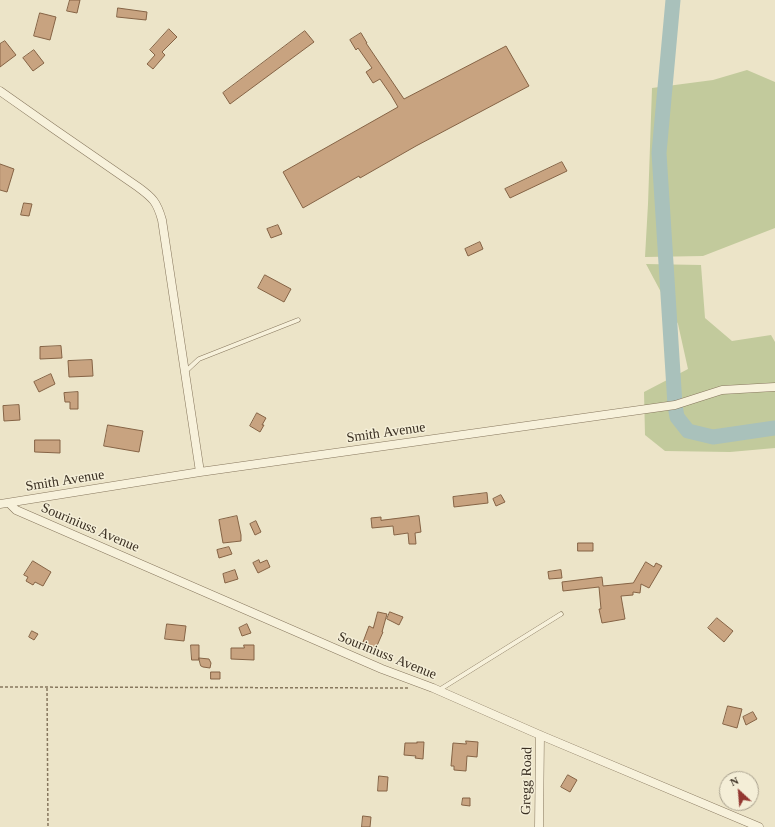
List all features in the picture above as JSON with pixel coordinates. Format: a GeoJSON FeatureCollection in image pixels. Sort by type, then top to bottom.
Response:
{"type":"FeatureCollection","features":[{"type":"Feature","properties":{"kind":"street"},"geometry":{"type":"LineString","coordinates":[[0,91],[138,187],[155,201],[162,220],[200,472]]}},
{"type":"Feature","properties":{"kind":"street","name":"Smith Avenue"},"geometry":{"type":"LineString","coordinates":[[4,504],[200,472],[675,405],[722,390],[775,387]]}},
{"type":"Feature","properties":{"kind":"street","name":"Souriniuss Avenue"},"geometry":{"type":"LineString","coordinates":[[4,504],[30,517],[382,669],[439,691],[760,827]]}},
{"type":"Feature","properties":{"kind":"street","name":"Gregg Road"},"geometry":{"type":"LineString","coordinates":[[539,827],[540,735]]}},
{"type":"Feature","properties":{"kind":"lane"},"geometry":{"type":"LineString","coordinates":[[185,372],[199,359],[298,320]]}},
{"type":"Feature","properties":{"kind":"lane"},"geometry":{"type":"LineString","coordinates":[[439,691],[561,614]]}},
{"type":"Feature","properties":{"kind":"path"},"geometry":{"type":"LineString","coordinates":[[0,687],[410,688]]}},
{"type":"Feature","properties":{"kind":"path"},"geometry":{"type":"LineString","coordinates":[[47,688],[48,827]]}},
{"type":"Feature","properties":{"kind":"green space"},"geometry":{"type":"Polygon","coordinates":[[[747,70],[775,82],[775,228],[703,256],[645,257],[652,88],[713,80],[747,70]]]}},
{"type":"Feature","properties":{"kind":"green space"},"geometry":{"type":"Polygon","coordinates":[[[646,264],[701,265],[705,318],[732,341],[771,335],[775,342],[775,448],[730,452],[665,451],[645,435],[644,392],[688,369],[678,324],[646,264]]]}},
{"type":"Feature","properties":{"kind":"building"},"geometry":{"type":"Polygon","coordinates":[[[70,0],[80,0],[77,13],[67,11],[70,0]]]}},
{"type":"Feature","properties":{"kind":"building"},"geometry":{"type":"Polygon","coordinates":[[[118,8],[147,12],[146,20],[117,17],[118,8]]]}},
{"type":"Feature","properties":{"kind":"building"},"geometry":{"type":"Polygon","coordinates":[[[40,13],[56,17],[50,40],[34,36],[40,13]]]}},
{"type":"Feature","properties":{"kind":"building"},"geometry":{"type":"Polygon","coordinates":[[[169,29],[177,37],[162,52],[165,55],[153,69],[147,64],[155,55],[150,50],[169,29]]]}},
{"type":"Feature","properties":{"kind":"building"},"geometry":{"type":"Polygon","coordinates":[[[305,31],[314,42],[230,104],[223,93],[305,31]]]}},
{"type":"Feature","properties":{"kind":"building"},"geometry":{"type":"Polygon","coordinates":[[[361,33],[366,43],[404,99],[506,46],[529,86],[416,146],[360,178],[359,176],[303,208],[283,172],[398,107],[380,79],[373,83],[366,72],[372,68],[358,48],[356,50],[350,40],[361,33]]]}},
{"type":"Feature","properties":{"kind":"building"},"geometry":{"type":"Polygon","coordinates":[[[5,41],[16,55],[0,67],[0,44],[5,41]]]}},
{"type":"Feature","properties":{"kind":"building"},"geometry":{"type":"Polygon","coordinates":[[[34,50],[44,63],[33,71],[23,58],[34,50]]]}},
{"type":"Feature","properties":{"kind":"building"},"geometry":{"type":"Polygon","coordinates":[[[562,162],[567,171],[510,198],[505,189],[562,162]]]}},
{"type":"Feature","properties":{"kind":"building"},"geometry":{"type":"Polygon","coordinates":[[[0,164],[14,169],[7,192],[0,190],[0,164]]]}},
{"type":"Feature","properties":{"kind":"building"},"geometry":{"type":"Polygon","coordinates":[[[24,203],[32,204],[29,216],[21,215],[24,203]]]}},
{"type":"Feature","properties":{"kind":"building"},"geometry":{"type":"Polygon","coordinates":[[[278,225],[282,234],[271,238],[267,229],[278,225]]]}},
{"type":"Feature","properties":{"kind":"building"},"geometry":{"type":"Polygon","coordinates":[[[480,242],[483,249],[468,256],[465,249],[480,242]]]}},
{"type":"Feature","properties":{"kind":"building"},"geometry":{"type":"Polygon","coordinates":[[[265,275],[291,289],[284,302],[258,288],[265,275]]]}},
{"type":"Feature","properties":{"kind":"building"},"geometry":{"type":"Polygon","coordinates":[[[61,346],[62,358],[40,359],[40,347],[61,346]]]}},
{"type":"Feature","properties":{"kind":"building"},"geometry":{"type":"Polygon","coordinates":[[[92,360],[93,376],[69,377],[68,361],[92,360]]]}},
{"type":"Feature","properties":{"kind":"building"},"geometry":{"type":"Polygon","coordinates":[[[51,374],[55,384],[39,392],[34,382],[51,374]]]}},
{"type":"Feature","properties":{"kind":"building"},"geometry":{"type":"Polygon","coordinates":[[[78,392],[78,409],[70,409],[70,402],[65,402],[64,393],[78,392]]]}},
{"type":"Feature","properties":{"kind":"building"},"geometry":{"type":"Polygon","coordinates":[[[19,405],[20,420],[4,421],[3,406],[19,405]]]}},
{"type":"Feature","properties":{"kind":"building"},"geometry":{"type":"Polygon","coordinates":[[[257,413],[266,418],[260,432],[250,426],[257,413]]]}},
{"type":"Feature","properties":{"kind":"building"},"geometry":{"type":"Polygon","coordinates":[[[108,425],[143,431],[139,452],[104,446],[108,425]]]}},
{"type":"Feature","properties":{"kind":"building"},"geometry":{"type":"Polygon","coordinates":[[[35,440],[60,440],[60,453],[35,452],[35,440]]]}},
{"type":"Feature","properties":{"kind":"building"},"geometry":{"type":"Polygon","coordinates":[[[487,493],[488,503],[454,507],[453,497],[487,493]]]}},
{"type":"Feature","properties":{"kind":"building"},"geometry":{"type":"Polygon","coordinates":[[[501,495],[505,502],[496,506],[493,499],[501,495]]]}},
{"type":"Feature","properties":{"kind":"building"},"geometry":{"type":"Polygon","coordinates":[[[237,516],[241,541],[223,543],[219,520],[237,516]]]}},
{"type":"Feature","properties":{"kind":"building"},"geometry":{"type":"Polygon","coordinates":[[[419,516],[421,532],[415,533],[416,544],[409,544],[408,533],[394,535],[393,526],[372,528],[371,518],[381,517],[381,520],[419,516]]]}},
{"type":"Feature","properties":{"kind":"building"},"geometry":{"type":"Polygon","coordinates":[[[256,521],[261,532],[255,535],[250,524],[256,521]]]}},
{"type":"Feature","properties":{"kind":"building"},"geometry":{"type":"Polygon","coordinates":[[[578,543],[593,543],[593,551],[578,551],[578,543]]]}},
{"type":"Feature","properties":{"kind":"building"},"geometry":{"type":"Polygon","coordinates":[[[229,547],[232,554],[219,558],[217,550],[229,547]]]}},
{"type":"Feature","properties":{"kind":"building"},"geometry":{"type":"Polygon","coordinates":[[[259,560],[260,563],[267,560],[270,567],[258,573],[253,563],[259,560]]]}},
{"type":"Feature","properties":{"kind":"building"},"geometry":{"type":"Polygon","coordinates":[[[33,561],[51,572],[43,586],[35,582],[33,585],[26,581],[28,577],[24,575],[33,561]]]}},
{"type":"Feature","properties":{"kind":"building"},"geometry":{"type":"Polygon","coordinates":[[[646,562],[654,567],[656,563],[662,566],[649,588],[641,584],[640,593],[633,592],[633,595],[621,596],[625,619],[602,623],[599,609],[601,609],[599,587],[563,591],[562,582],[602,577],[603,586],[633,583],[646,562]]]}},
{"type":"Feature","properties":{"kind":"building"},"geometry":{"type":"Polygon","coordinates":[[[235,570],[238,579],[225,583],[223,574],[235,570]]]}},
{"type":"Feature","properties":{"kind":"building"},"geometry":{"type":"Polygon","coordinates":[[[561,570],[562,578],[549,579],[548,572],[561,570]]]}},
{"type":"Feature","properties":{"kind":"building"},"geometry":{"type":"Polygon","coordinates":[[[378,612],[387,614],[383,632],[376,648],[363,642],[369,626],[373,628],[378,612]]]}},
{"type":"Feature","properties":{"kind":"building"},"geometry":{"type":"Polygon","coordinates":[[[390,612],[403,617],[399,625],[387,619],[390,612]]]}},
{"type":"Feature","properties":{"kind":"building"},"geometry":{"type":"Polygon","coordinates":[[[717,618],[733,631],[724,642],[708,628],[717,618]]]}},
{"type":"Feature","properties":{"kind":"building"},"geometry":{"type":"Polygon","coordinates":[[[167,624],[186,626],[184,641],[165,639],[167,624]]]}},
{"type":"Feature","properties":{"kind":"building"},"geometry":{"type":"Polygon","coordinates":[[[247,624],[251,633],[242,636],[239,628],[247,624]]]}},
{"type":"Feature","properties":{"kind":"building"},"geometry":{"type":"Polygon","coordinates":[[[32,631],[38,634],[34,640],[29,637],[32,631]]]}},
{"type":"Feature","properties":{"kind":"building"},"geometry":{"type":"Polygon","coordinates":[[[191,645],[199,645],[199,660],[192,660],[191,645]]]}},
{"type":"Feature","properties":{"kind":"building"},"geometry":{"type":"Polygon","coordinates":[[[244,645],[254,645],[254,660],[231,659],[231,648],[244,648],[244,645]]]}},
{"type":"Feature","properties":{"kind":"building"},"geometry":{"type":"Polygon","coordinates":[[[199,658],[209,659],[211,663],[210,668],[201,666],[199,658]]]}},
{"type":"Feature","properties":{"kind":"building"},"geometry":{"type":"Polygon","coordinates":[[[211,672],[220,672],[220,679],[211,679],[211,672]]]}},
{"type":"Feature","properties":{"kind":"building"},"geometry":{"type":"Polygon","coordinates":[[[728,706],[742,709],[737,728],[723,724],[728,706]]]}},
{"type":"Feature","properties":{"kind":"building"},"geometry":{"type":"Polygon","coordinates":[[[753,712],[757,719],[746,725],[743,717],[753,712]]]}},
{"type":"Feature","properties":{"kind":"building"},"geometry":{"type":"Polygon","coordinates":[[[466,741],[478,742],[477,757],[467,756],[466,771],[454,770],[454,766],[451,766],[453,743],[466,744],[466,741]]]}},
{"type":"Feature","properties":{"kind":"building"},"geometry":{"type":"Polygon","coordinates":[[[424,742],[423,759],[415,758],[416,756],[404,755],[405,743],[424,742]]]}},
{"type":"Feature","properties":{"kind":"building"},"geometry":{"type":"Polygon","coordinates":[[[568,775],[577,780],[570,792],[561,787],[568,775]]]}},
{"type":"Feature","properties":{"kind":"building"},"geometry":{"type":"Polygon","coordinates":[[[379,776],[388,777],[387,791],[378,791],[379,776]]]}},
{"type":"Feature","properties":{"kind":"building"},"geometry":{"type":"Polygon","coordinates":[[[463,798],[470,798],[470,806],[462,805],[463,798]]]}},
{"type":"Feature","properties":{"kind":"building"},"geometry":{"type":"Polygon","coordinates":[[[363,816],[371,817],[370,827],[362,827],[363,816]]]}},
{"type":"Feature","properties":{"kind":"waterway"},"geometry":{"type":"LineString","coordinates":[[673,0],[659,153],[677,417],[688,431],[713,437],[775,428]]}}]}
